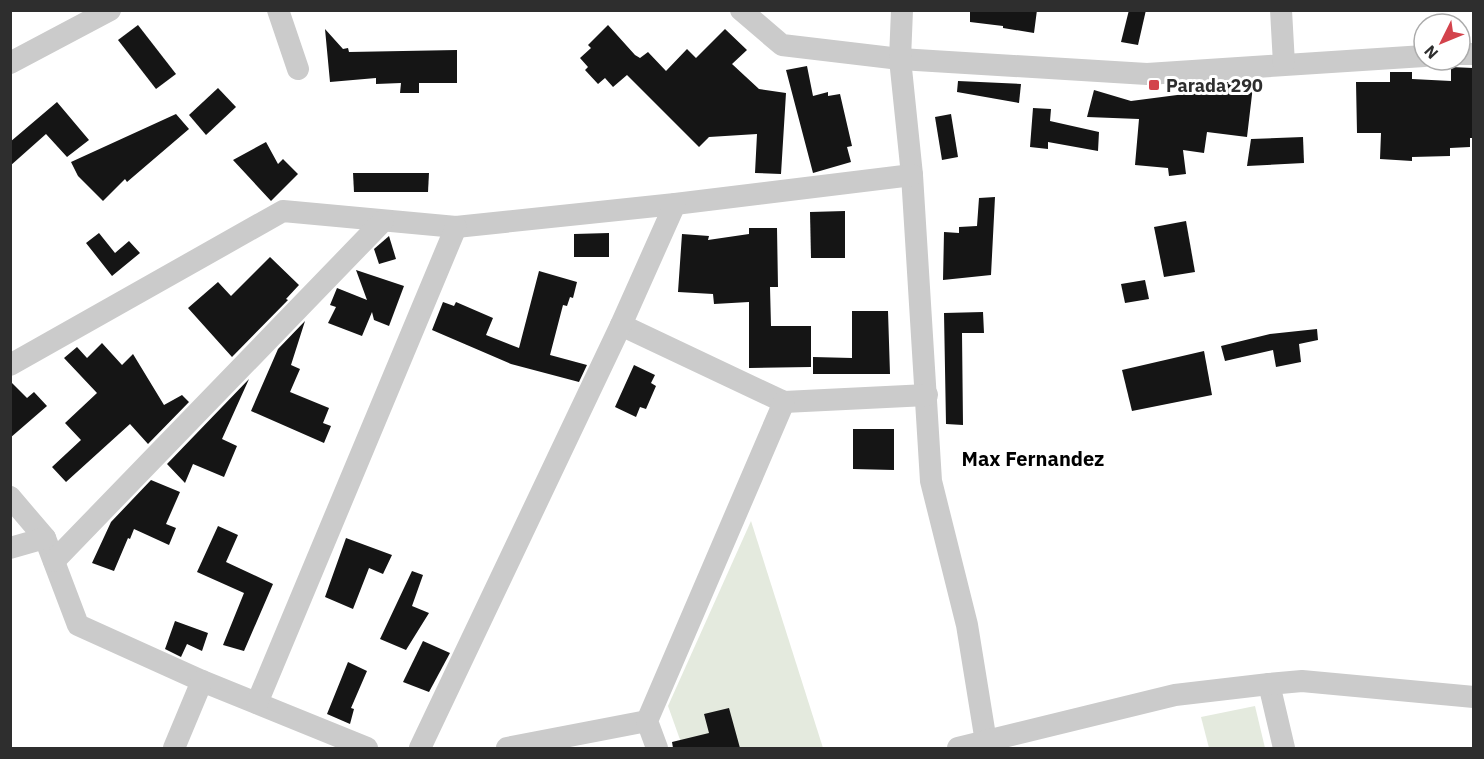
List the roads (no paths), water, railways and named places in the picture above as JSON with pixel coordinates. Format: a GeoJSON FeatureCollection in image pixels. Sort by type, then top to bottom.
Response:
{"type":"FeatureCollection","features":[{"type":"Feature","properties":{"kind":"street"},"geometry":{"type":"LineString","coordinates":[[10,63],[110,10]]}},
{"type":"Feature","properties":{"kind":"street"},"geometry":{"type":"LineString","coordinates":[[278,10],[298,69]]}},
{"type":"Feature","properties":{"kind":"street"},"geometry":{"type":"LineString","coordinates":[[741,10],[782,45],[900,59],[1147,74],[1412,57]]}},
{"type":"Feature","properties":{"kind":"street"},"geometry":{"type":"LineString","coordinates":[[902,10],[900,59],[912,175],[931,481],[967,625],[986,742]]}},
{"type":"Feature","properties":{"kind":"street"},"geometry":{"type":"LineString","coordinates":[[1281,10],[1284,64]]}},
{"type":"Feature","properties":{"kind":"street"},"geometry":{"type":"LineString","coordinates":[[10,365],[283,211],[456,227],[675,204],[912,175]]}},
{"type":"Feature","properties":{"kind":"street"},"geometry":{"type":"LineString","coordinates":[[420,748],[621,325],[675,204]]}},
{"type":"Feature","properties":{"kind":"street"},"geometry":{"type":"LineString","coordinates":[[54,561],[383,220]]}},
{"type":"Feature","properties":{"kind":"street"},"geometry":{"type":"LineString","coordinates":[[258,703],[456,227]]}},
{"type":"Feature","properties":{"kind":"street"},"geometry":{"type":"LineString","coordinates":[[621,325],[784,402],[927,395]]}},
{"type":"Feature","properties":{"kind":"street"},"geometry":{"type":"LineString","coordinates":[[657,748],[646,722],[784,402]]}},
{"type":"Feature","properties":{"kind":"street"},"geometry":{"type":"LineString","coordinates":[[10,497],[45,538],[78,625],[202,681],[367,748]]}},
{"type":"Feature","properties":{"kind":"street"},"geometry":{"type":"LineString","coordinates":[[10,548],[45,538]]}},
{"type":"Feature","properties":{"kind":"street"},"geometry":{"type":"LineString","coordinates":[[174,748],[202,681]]}},
{"type":"Feature","properties":{"kind":"street"},"geometry":{"type":"LineString","coordinates":[[958,748],[1175,695],[1269,684],[1302,681],[1473,697]]}},
{"type":"Feature","properties":{"kind":"street"},"geometry":{"type":"LineString","coordinates":[[1269,684],[1284,748]]}},
{"type":"Feature","properties":{"kind":"street"},"geometry":{"type":"LineString","coordinates":[[507,748],[646,722]]}},
{"type":"Feature","properties":{"kind":"place","name":"Parada 290"},"geometry":{"type":"Point","coordinates":[1154,85]}},
{"type":"Feature","properties":{"kind":"district","name":"Max Fernandez"},"geometry":{"type":"Point","coordinates":[1033,458]}}]}
